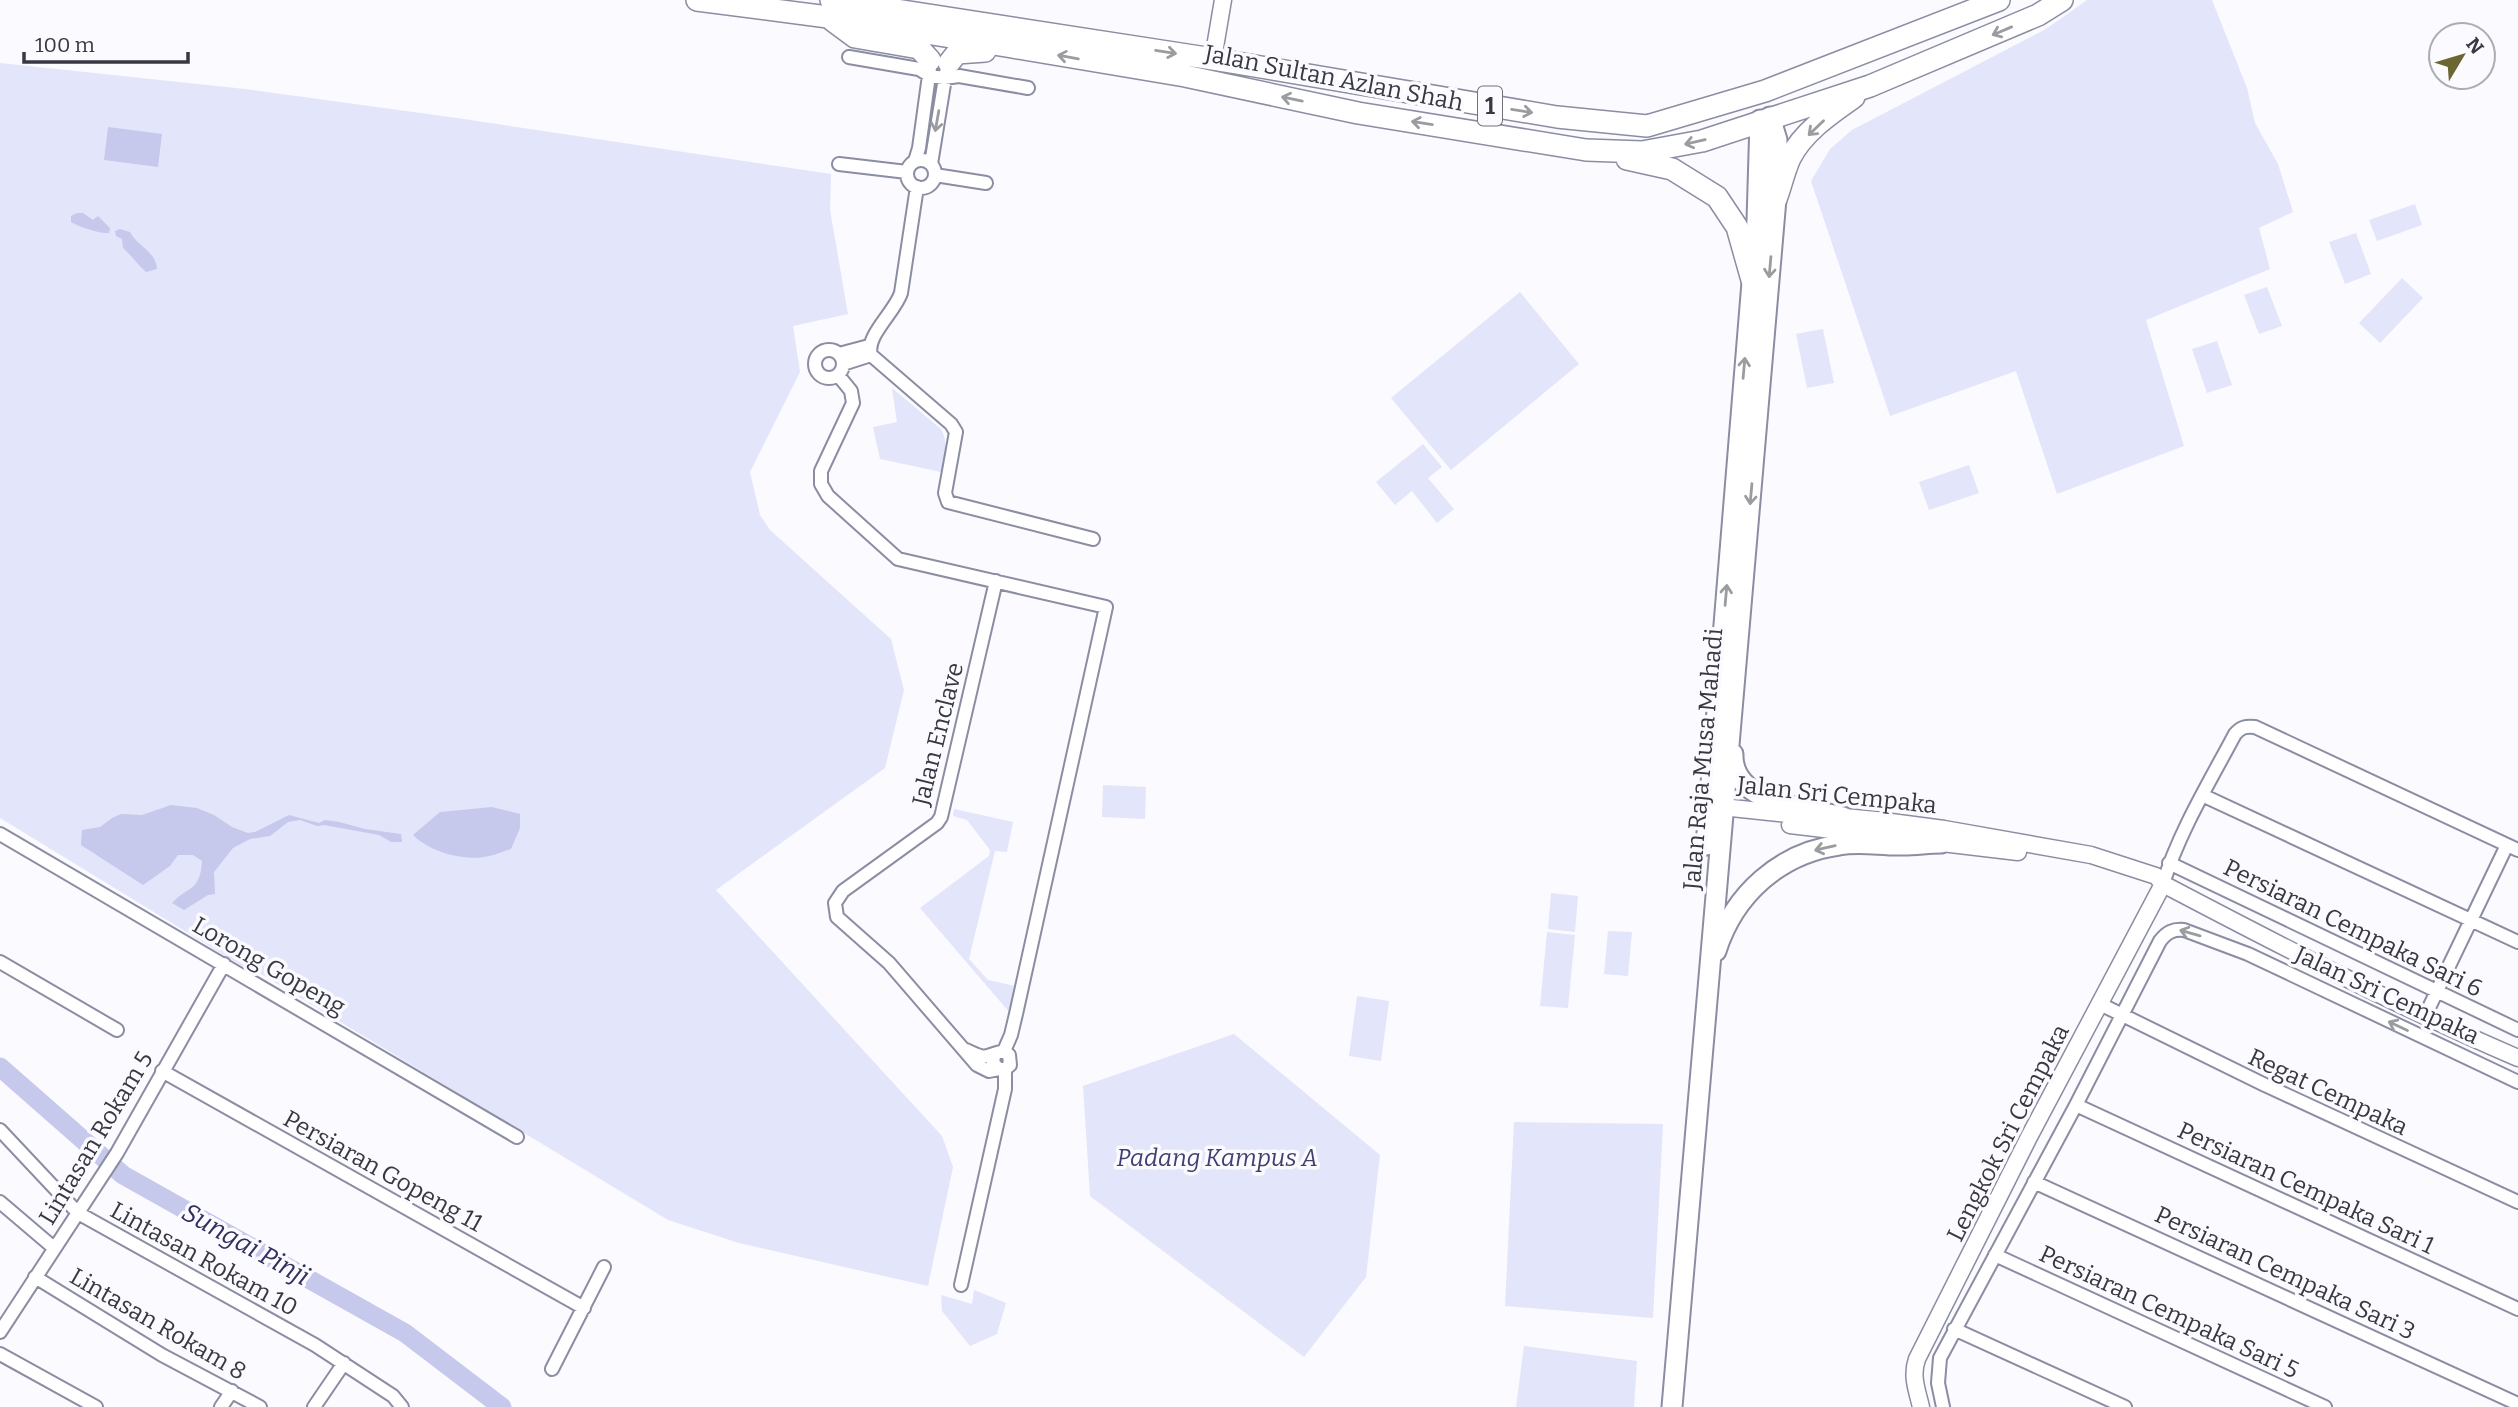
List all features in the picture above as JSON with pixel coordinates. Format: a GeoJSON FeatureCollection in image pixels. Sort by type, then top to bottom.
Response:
{"type":"FeatureCollection","features":[{"type":"Feature","properties":{"kind":"main road","name":"Jalan Sultan Azlan Shah"},"geometry":{"type":"LineString","coordinates":[[697,0],[839,5],[905,12],[1213,59],[1557,117],[1647,126],[1765,91],[1999,0]]}},
{"type":"Feature","properties":{"kind":"main road"},"geometry":{"type":"LineString","coordinates":[[877,0],[905,12]]}},
{"type":"Feature","properties":{"kind":"main road","name":"Jalan Sultan Azlan Shah"},"geometry":{"type":"LineString","coordinates":[[1019,48],[1185,76],[1359,113],[1586,150],[1643,152],[1702,141],[1764,117],[1870,86],[2038,15],[2062,0]]}},
{"type":"Feature","properties":{"kind":"main road"},"geometry":{"type":"LineString","coordinates":[[839,5],[867,15],[1004,38],[1019,48]]}},
{"type":"Feature","properties":{"kind":"main road"},"geometry":{"type":"LineString","coordinates":[[839,5],[855,37],[919,48],[938,69],[957,53],[964,51],[1019,48]]}},
{"type":"Feature","properties":{"kind":"main road"},"geometry":{"type":"LineString","coordinates":[[1647,126],[1703,122],[1743,111],[1764,117],[1771,100],[1817,81],[1919,31]]}},
{"type":"Feature","properties":{"kind":"main road"},"geometry":{"type":"LineString","coordinates":[[1776,199],[1791,156],[1806,136],[1870,86]]}},
{"type":"Feature","properties":{"kind":"main road","name":"Jalan Raja Musa Mahadi"},"geometry":{"type":"LineString","coordinates":[[1661,1407],[1695,1072],[1717,811],[1731,726],[1776,199],[1777,140],[1764,117]]}},
{"type":"Feature","properties":{"kind":"main road","name":"Jalan Raja Musa Mahadi"},"geometry":{"type":"LineString","coordinates":[[1695,1072],[1709,973],[1717,811],[1764,117]]}},
{"type":"Feature","properties":{"kind":"main road"},"geometry":{"type":"LineString","coordinates":[[1586,150],[1672,169],[1717,197],[1737,227],[1752,281]]}},
{"type":"Feature","properties":{"kind":"main road"},"geometry":{"type":"LineString","coordinates":[[1731,726],[1734,733],[1733,762],[1736,775],[1745,786],[1769,800],[1843,817]]}},
{"type":"Feature","properties":{"kind":"main road"},"geometry":{"type":"LineString","coordinates":[[1709,973],[1719,940],[1749,892],[1762,878],[1790,859],[1839,845],[1941,842]]}},
{"type":"Feature","properties":{"kind":"main road","name":"Jalan Raja Musa Mahadi"},"geometry":{"type":"LineString","coordinates":[[1672,1407],[1691,1112]]}},
{"type":"Feature","properties":{"kind":"street"},"geometry":{"type":"LineString","coordinates":[[1213,59],[1223,0]]}},
{"type":"Feature","properties":{"kind":"street"},"geometry":{"type":"LineString","coordinates":[[849,57],[919,69],[938,69],[959,76],[1028,89]]}},
{"type":"Feature","properties":{"kind":"street"},"geometry":{"type":"LineString","coordinates":[[938,69],[931,184],[917,187],[909,182],[907,173],[919,148],[938,69]]}},
{"type":"Feature","properties":{"kind":"street"},"geometry":{"type":"LineString","coordinates":[[915,161],[923,160],[933,170],[986,183]]}},
{"type":"Feature","properties":{"kind":"street"},"geometry":{"type":"LineString","coordinates":[[839,164],[907,173]]}},
{"type":"Feature","properties":{"kind":"street"},"geometry":{"type":"LineString","coordinates":[[917,187],[897,304],[870,350],[840,364],[853,402],[821,471],[821,484],[828,496],[898,559],[1106,607],[1011,1035],[999,1054]]}},
{"type":"Feature","properties":{"kind":"street"},"geometry":{"type":"LineString","coordinates":[[870,350],[957,432],[945,493],[948,502],[1093,539]]}},
{"type":"Feature","properties":{"kind":"street","name":"Jalan Enclave"},"geometry":{"type":"LineString","coordinates":[[996,581],[941,817],[937,823],[843,891],[835,903],[837,917],[889,963],[982,1069],[1002,1069]]}},
{"type":"Feature","properties":{"kind":"street"},"geometry":{"type":"LineString","coordinates":[[2163,884],[2169,863],[2202,795],[2235,734],[2240,728],[2247,726],[2268,733],[2512,847],[2425,1016]]}},
{"type":"Feature","properties":{"kind":"street"},"geometry":{"type":"LineString","coordinates":[[2202,795],[2518,942]]}},
{"type":"Feature","properties":{"kind":"street","name":"Jalan Sri Cempaka"},"geometry":{"type":"LineString","coordinates":[[1717,811],[1843,817],[1944,829],[2091,855],[2156,876],[2163,884],[2256,933],[2471,1038],[2518,1058]]}},
{"type":"Feature","properties":{"kind":"street","name":"Jalan Sri Cempaka"},"geometry":{"type":"LineString","coordinates":[[1717,811],[2051,856],[2108,869],[2155,885],[2163,884]]}},
{"type":"Feature","properties":{"kind":"street","name":"Lorong Gopeng"},"geometry":{"type":"LineString","coordinates":[[0,834],[517,1137]]}},
{"type":"Feature","properties":{"kind":"street","name":"Persiaran Cempaka Sari 6"},"geometry":{"type":"LineString","coordinates":[[2169,863],[2518,1030]]}},
{"type":"Feature","properties":{"kind":"street","name":"Lengkok Sri Cempaka"},"geometry":{"type":"LineString","coordinates":[[1921,1407],[1914,1380],[1917,1359],[2029,1138],[2163,884]]}},
{"type":"Feature","properties":{"kind":"street","name":"Jalan Sri Cempaka"},"geometry":{"type":"LineString","coordinates":[[2122,1016],[2160,940],[2166,933],[2184,930],[2248,954],[2518,1082]]}},
{"type":"Feature","properties":{"kind":"street"},"geometry":{"type":"LineString","coordinates":[[2248,954],[2256,933]]}},
{"type":"Feature","properties":{"kind":"street"},"geometry":{"type":"LineString","coordinates":[[0,962],[117,1030]]}},
{"type":"Feature","properties":{"kind":"street","name":"Lintasan Rokam 5"},"geometry":{"type":"LineString","coordinates":[[0,1332],[117,1153],[224,964]]}},
{"type":"Feature","properties":{"kind":"street","name":"Regat Cempaka"},"geometry":{"type":"LineString","coordinates":[[2100,1004],[2265,1085],[2518,1202]]}},
{"type":"Feature","properties":{"kind":"street"},"geometry":{"type":"LineString","coordinates":[[1943,1407],[1937,1370],[1940,1358],[2122,1016]]}},
{"type":"Feature","properties":{"kind":"street"},"geometry":{"type":"LineString","coordinates":[[2446,1049],[2456,1048],[2471,1038]]}},
{"type":"Feature","properties":{"kind":"street"},"geometry":{"type":"LineString","coordinates":[[2471,1038],[2470,1054],[2476,1062]]}},
{"type":"Feature","properties":{"kind":"street"},"geometry":{"type":"LineString","coordinates":[[961,1285],[1005,1089],[1002,1069],[1011,1062],[1009,1055],[981,1057],[962,1048]]}},
{"type":"Feature","properties":{"kind":"street","name":"Persiaran Gopeng 11"},"geometry":{"type":"LineString","coordinates":[[162,1071],[584,1308]]}},
{"type":"Feature","properties":{"kind":"street","name":"Persiaran Cempaka Sari 1"},"geometry":{"type":"LineString","coordinates":[[2076,1105],[2518,1309]]}},
{"type":"Feature","properties":{"kind":"street","name":"Lintasan Rokam 10"},"geometry":{"type":"LineString","coordinates":[[0,1130],[78,1213],[344,1363],[393,1396],[402,1407]]}},
{"type":"Feature","properties":{"kind":"street","name":"Persiaran Cempaka Sari 3"},"geometry":{"type":"LineString","coordinates":[[2034,1182],[2518,1404]]}},
{"type":"Feature","properties":{"kind":"street"},"geometry":{"type":"LineString","coordinates":[[0,1202],[27,1228],[54,1248]]}},
{"type":"Feature","properties":{"kind":"street","name":"Persiaran Cempaka Sari 5"},"geometry":{"type":"LineString","coordinates":[[1996,1255],[2325,1407]]}},
{"type":"Feature","properties":{"kind":"street"},"geometry":{"type":"LineString","coordinates":[[552,1369],[604,1267]]}},
{"type":"Feature","properties":{"kind":"street","name":"Lintasan Rokam 8"},"geometry":{"type":"LineString","coordinates":[[35,1278],[162,1355],[260,1407]]}},
{"type":"Feature","properties":{"kind":"street"},"geometry":{"type":"LineString","coordinates":[[1954,1329],[2125,1407]]}},
{"type":"Feature","properties":{"kind":"street"},"geometry":{"type":"LineString","coordinates":[[0,1353],[96,1407]]}},
{"type":"Feature","properties":{"kind":"street"},"geometry":{"type":"LineString","coordinates":[[314,1407],[344,1363]]}},
{"type":"Feature","properties":{"kind":"street"},"geometry":{"type":"LineString","coordinates":[[221,1407],[232,1391]]}},
{"type":"Feature","properties":{"kind":"green space"},"geometry":{"type":"Polygon","coordinates":[[[2087,0],[2212,0],[2247,88],[2255,123],[2278,164],[2293,212],[2259,228],[2270,269],[2146,320],[2184,446],[2057,494],[2016,371],[1890,416],[1811,181],[1830,149],[1852,130],[2046,29],[2087,0]]]}},
{"type":"Feature","properties":{"kind":"green space"},"geometry":{"type":"Polygon","coordinates":[[[0,63],[245,89],[831,174],[830,210],[848,314],[793,326],[800,372],[750,472],[760,515],[770,530],[891,639],[904,690],[885,768],[716,890],[942,1136],[953,1167],[928,1286],[739,1243],[668,1220],[0,818],[0,63]]]}},
{"type":"Feature","properties":{"kind":"green space"},"geometry":{"type":"Polygon","coordinates":[[[2415,204],[2422,225],[2377,241],[2369,220],[2415,204]]]}},
{"type":"Feature","properties":{"kind":"green space"},"geometry":{"type":"Polygon","coordinates":[[[2356,233],[2371,274],[2345,284],[2329,242],[2356,233]]]}},
{"type":"Feature","properties":{"kind":"green space"},"geometry":{"type":"Polygon","coordinates":[[[2402,278],[2423,298],[2380,343],[2359,323],[2402,278]]]}},
{"type":"Feature","properties":{"kind":"green space"},"geometry":{"type":"Polygon","coordinates":[[[2267,287],[2282,326],[2259,334],[2244,295],[2267,287]]]}},
{"type":"Feature","properties":{"kind":"green space"},"geometry":{"type":"Polygon","coordinates":[[[1520,292],[1579,364],[1451,470],[1391,398],[1520,292]]]}},
{"type":"Feature","properties":{"kind":"green space"},"geometry":{"type":"Polygon","coordinates":[[[1823,329],[1834,383],[1807,388],[1796,334],[1823,329]]]}},
{"type":"Feature","properties":{"kind":"green space"},"geometry":{"type":"Polygon","coordinates":[[[2217,341],[2232,385],[2207,393],[2192,349],[2217,341]]]}},
{"type":"Feature","properties":{"kind":"green space"},"geometry":{"type":"Polygon","coordinates":[[[892,388],[941,429],[945,445],[941,472],[880,459],[873,427],[897,422],[892,388]]]}},
{"type":"Feature","properties":{"kind":"green space"},"geometry":{"type":"Polygon","coordinates":[[[1423,444],[1442,467],[1428,478],[1454,509],[1437,523],[1412,491],[1395,505],[1376,482],[1423,444]]]}},
{"type":"Feature","properties":{"kind":"green space"},"geometry":{"type":"Polygon","coordinates":[[[1969,465],[1979,493],[1929,510],[1919,482],[1969,465]]]}},
{"type":"Feature","properties":{"kind":"green space"},"geometry":{"type":"Polygon","coordinates":[[[1103,785],[1146,787],[1145,819],[1102,817],[1103,785]]]}},
{"type":"Feature","properties":{"kind":"green space"},"geometry":{"type":"Polygon","coordinates":[[[954,809],[1013,822],[1007,852],[995,851],[969,959],[988,980],[1015,986],[1010,1013],[920,908],[989,856],[990,850],[967,820],[953,816],[954,809]]]}},
{"type":"Feature","properties":{"kind":"green space"},"geometry":{"type":"Polygon","coordinates":[[[1551,893],[1578,896],[1575,932],[1548,929],[1551,893]]]}},
{"type":"Feature","properties":{"kind":"green space"},"geometry":{"type":"Polygon","coordinates":[[[1608,931],[1632,932],[1628,976],[1604,974],[1608,931]]]}},
{"type":"Feature","properties":{"kind":"green space"},"geometry":{"type":"Polygon","coordinates":[[[1547,932],[1575,935],[1568,1008],[1540,1006],[1547,932]]]}},
{"type":"Feature","properties":{"kind":"green space"},"geometry":{"type":"Polygon","coordinates":[[[1357,996],[1389,1001],[1381,1061],[1349,1056],[1357,996]]]}},
{"type":"Feature","properties":{"kind":"green space","name":"Padang Kampus A"},"geometry":{"type":"Polygon","coordinates":[[[1234,1034],[1380,1155],[1366,1277],[1304,1357],[1090,1196],[1083,1086],[1234,1034]]]}},
{"type":"Feature","properties":{"kind":"green space"},"geometry":{"type":"Polygon","coordinates":[[[1514,1122],[1663,1124],[1653,1318],[1505,1306],[1514,1122]]]}},
{"type":"Feature","properties":{"kind":"green space"},"geometry":{"type":"Polygon","coordinates":[[[974,1290],[1006,1303],[997,1334],[970,1346],[942,1311],[941,1295],[972,1304],[974,1290]]]}},
{"type":"Feature","properties":{"kind":"green space"},"geometry":{"type":"Polygon","coordinates":[[[1524,1346],[1637,1361],[1634,1407],[1516,1407],[1524,1346]]]}},
{"type":"Feature","properties":{"kind":"water"},"geometry":{"type":"Polygon","coordinates":[[[108,127],[162,134],[158,167],[104,160],[108,127]]]}},
{"type":"Feature","properties":{"kind":"water"},"geometry":{"type":"Polygon","coordinates":[[[83,213],[93,220],[98,216],[110,228],[109,233],[90,230],[71,222],[71,216],[83,213]]]}},
{"type":"Feature","properties":{"kind":"water"},"geometry":{"type":"Polygon","coordinates":[[[120,229],[130,232],[150,253],[157,269],[146,272],[123,248],[122,239],[116,236],[115,231],[120,229]]]}},
{"type":"Feature","properties":{"kind":"water"},"geometry":{"type":"Polygon","coordinates":[[[171,805],[197,808],[248,833],[289,815],[319,823],[325,820],[401,834],[402,842],[391,842],[379,835],[317,826],[300,820],[288,822],[270,836],[250,839],[233,848],[214,872],[215,894],[208,895],[184,910],[172,903],[193,887],[199,878],[202,861],[193,855],[178,855],[170,866],[143,885],[81,845],[82,830],[100,827],[121,814],[142,815],[171,805]]]}},
{"type":"Feature","properties":{"kind":"water"},"geometry":{"type":"Polygon","coordinates":[[[492,807],[520,814],[520,828],[511,849],[480,858],[469,858],[438,851],[413,835],[440,812],[492,807]]]}},
{"type":"Feature","properties":{"kind":"waterway","name":"Sungai Pinji"},"geometry":{"type":"LineString","coordinates":[[0,1067],[123,1175],[405,1333],[502,1407]]}}]}
